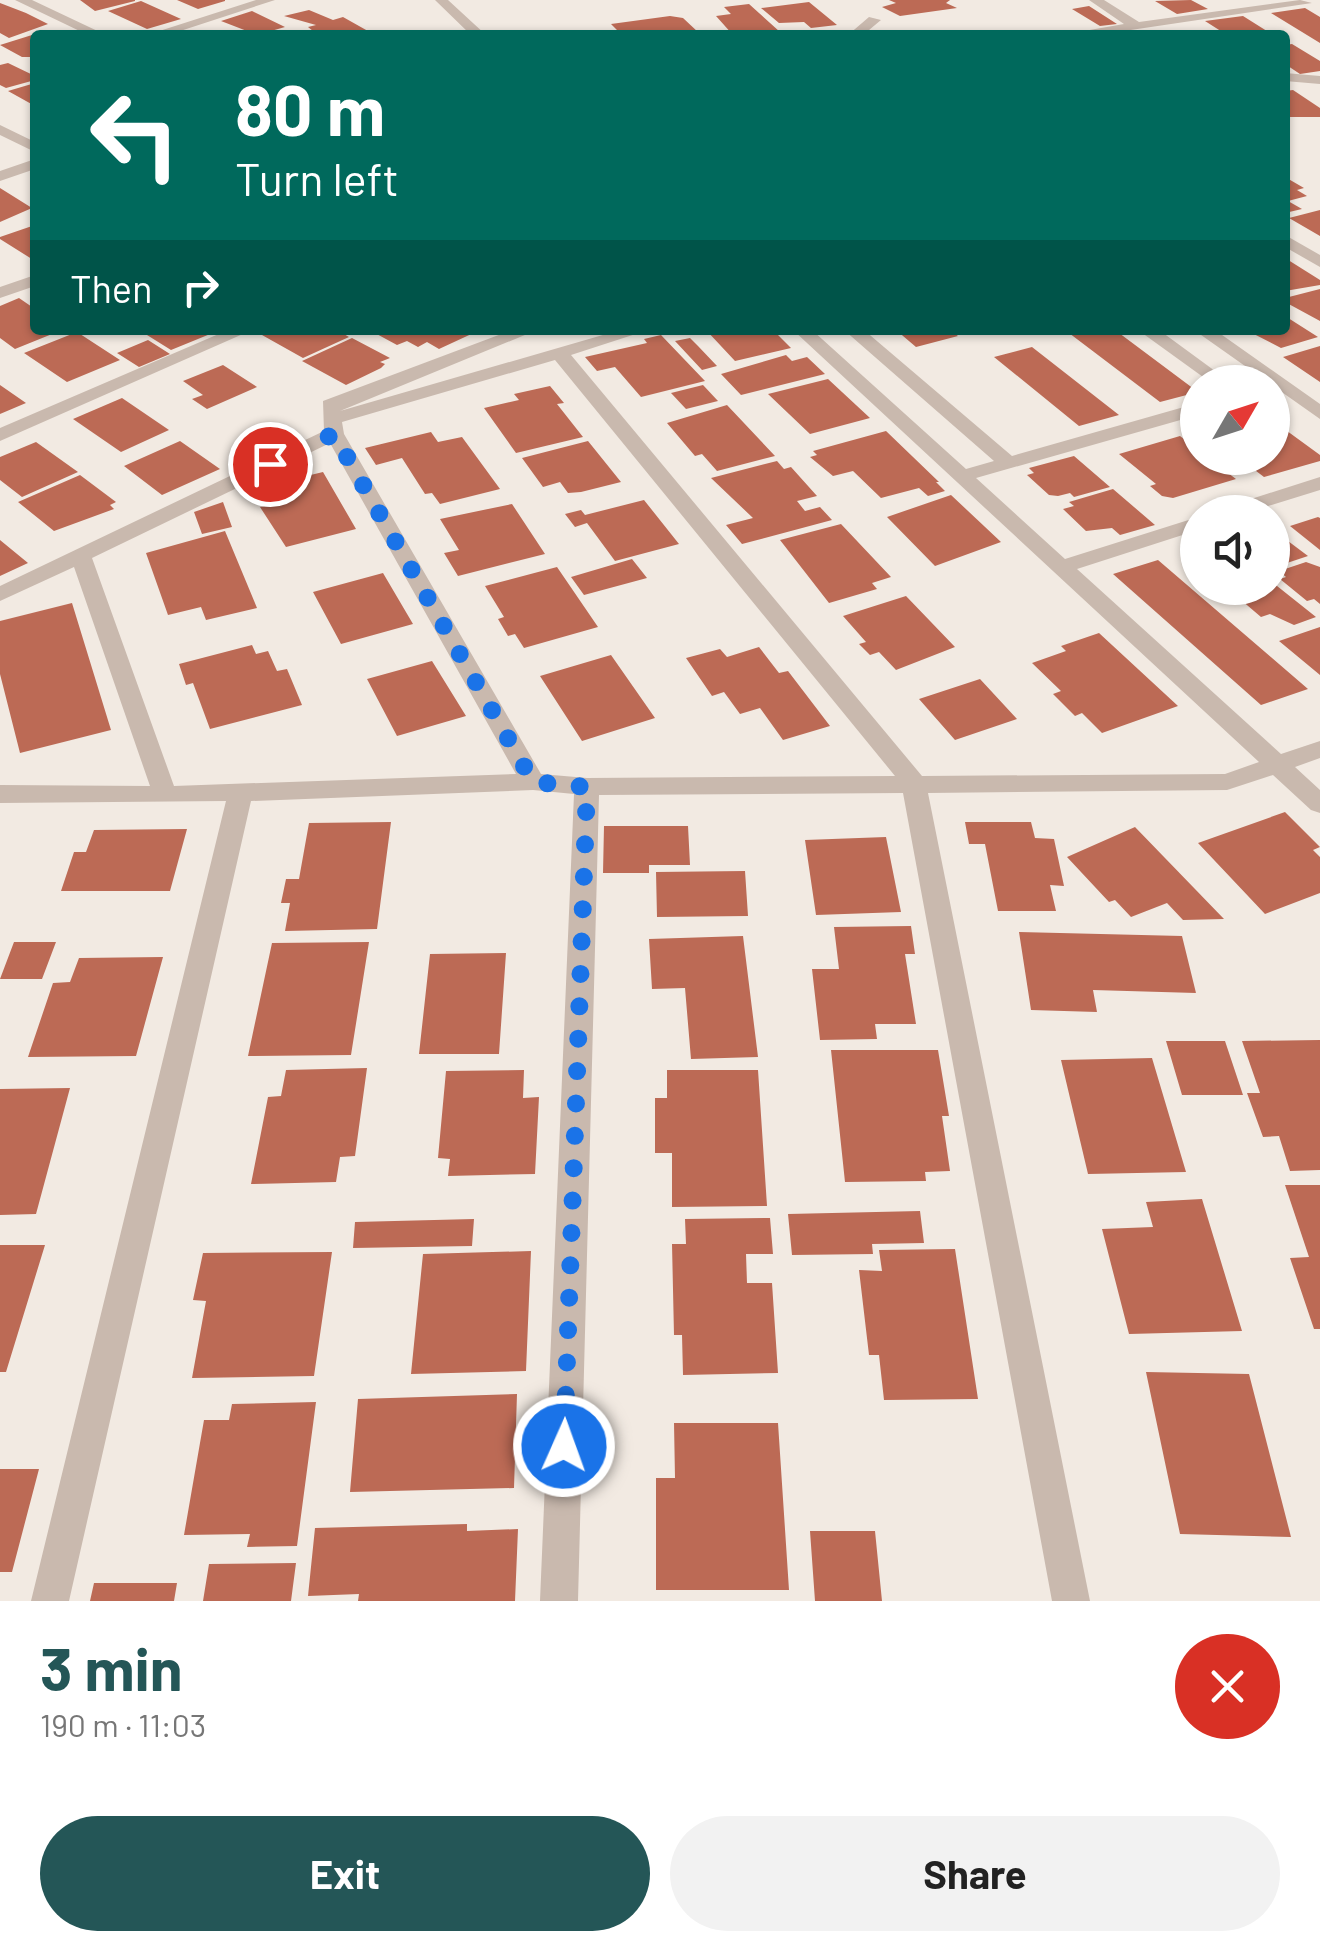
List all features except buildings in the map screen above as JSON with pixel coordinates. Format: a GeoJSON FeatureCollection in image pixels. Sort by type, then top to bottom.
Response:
{"type":"FeatureCollection","features":[{"type":"Feature","properties":{"kind":"street"},"geometry":{"type":"LineString","coordinates":[[21,0],[88,30]]}},
{"type":"Feature","properties":{"kind":"street"},"geometry":{"type":"LineString","coordinates":[[170,30],[269,0]]}},
{"type":"Feature","properties":{"kind":"street"},"geometry":{"type":"LineString","coordinates":[[441,0],[474,30]]}},
{"type":"Feature","properties":{"kind":"street"},"geometry":{"type":"LineString","coordinates":[[1096,0],[1137,26]]}},
{"type":"Feature","properties":{"kind":"street"},"geometry":{"type":"LineString","coordinates":[[1106,30],[1305,2],[1320,10]]}},
{"type":"Feature","properties":{"kind":"street"},"geometry":{"type":"LineString","coordinates":[[861,30],[874,20]]}},
{"type":"Feature","properties":{"kind":"street"},"geometry":{"type":"LineString","coordinates":[[1290,77],[1320,80]]}},
{"type":"Feature","properties":{"kind":"street"},"geometry":{"type":"LineString","coordinates":[[0,129],[30,145]]}},
{"type":"Feature","properties":{"kind":"street"},"geometry":{"type":"LineString","coordinates":[[0,176],[30,166]]}},
{"type":"Feature","properties":{"kind":"street"},"geometry":{"type":"LineString","coordinates":[[1290,243],[1320,262]]}},
{"type":"Feature","properties":{"kind":"street"},"geometry":{"type":"LineString","coordinates":[[0,274],[27,283]]}},
{"type":"Feature","properties":{"kind":"street"},"geometry":{"type":"LineString","coordinates":[[0,293],[27,283]]}},
{"type":"Feature","properties":{"kind":"street"},"geometry":{"type":"LineString","coordinates":[[0,435],[231,335]]}},
{"type":"Feature","properties":{"kind":"street"},"geometry":{"type":"LineString","coordinates":[[515,335],[330,405],[333,426],[533,782]]}},
{"type":"Feature","properties":{"kind":"street"},"geometry":{"type":"LineString","coordinates":[[0,594],[333,426],[623,335]]}},
{"type":"Feature","properties":{"kind":"street"},"geometry":{"type":"LineString","coordinates":[[807,335],[1320,804]]}},
{"type":"Feature","properties":{"kind":"street"},"geometry":{"type":"LineString","coordinates":[[859,335],[1010,462]]}},
{"type":"Feature","properties":{"kind":"street"},"geometry":{"type":"LineString","coordinates":[[1154,335],[1197,365]]}},
{"type":"Feature","properties":{"kind":"street"},"geometry":{"type":"LineString","coordinates":[[1210,335],[1320,414]]}},
{"type":"Feature","properties":{"kind":"street"},"geometry":{"type":"LineString","coordinates":[[560,354],[914,783],[1072,1601]]}},
{"type":"Feature","properties":{"kind":"street"},"geometry":{"type":"LineString","coordinates":[[962,476],[1180,413]]}},
{"type":"Feature","properties":{"kind":"street"},"geometry":{"type":"LineString","coordinates":[[1283,495],[1320,483]]}},
{"type":"Feature","properties":{"kind":"street"},"geometry":{"type":"LineString","coordinates":[[1062,568],[1180,529]]}},
{"type":"Feature","properties":{"kind":"street"},"geometry":{"type":"LineString","coordinates":[[80,554],[165,796]]}},
{"type":"Feature","properties":{"kind":"street"},"geometry":{"type":"LineString","coordinates":[[0,794],[165,796],[533,782],[587,787],[1227,782],[1320,750]]}},
{"type":"Feature","properties":{"kind":"street"},"geometry":{"type":"LineString","coordinates":[[558,1601],[587,787]]}},
{"type":"Feature","properties":{"kind":"street"},"geometry":{"type":"LineString","coordinates":[[50,1601],[240,792]]}},
{"type":"Feature","properties":{"kind":"route"},"geometry":{"type":"LineString","coordinates":[[270,464],[334,434],[533,782],[587,787],[564,1446]]}}]}
